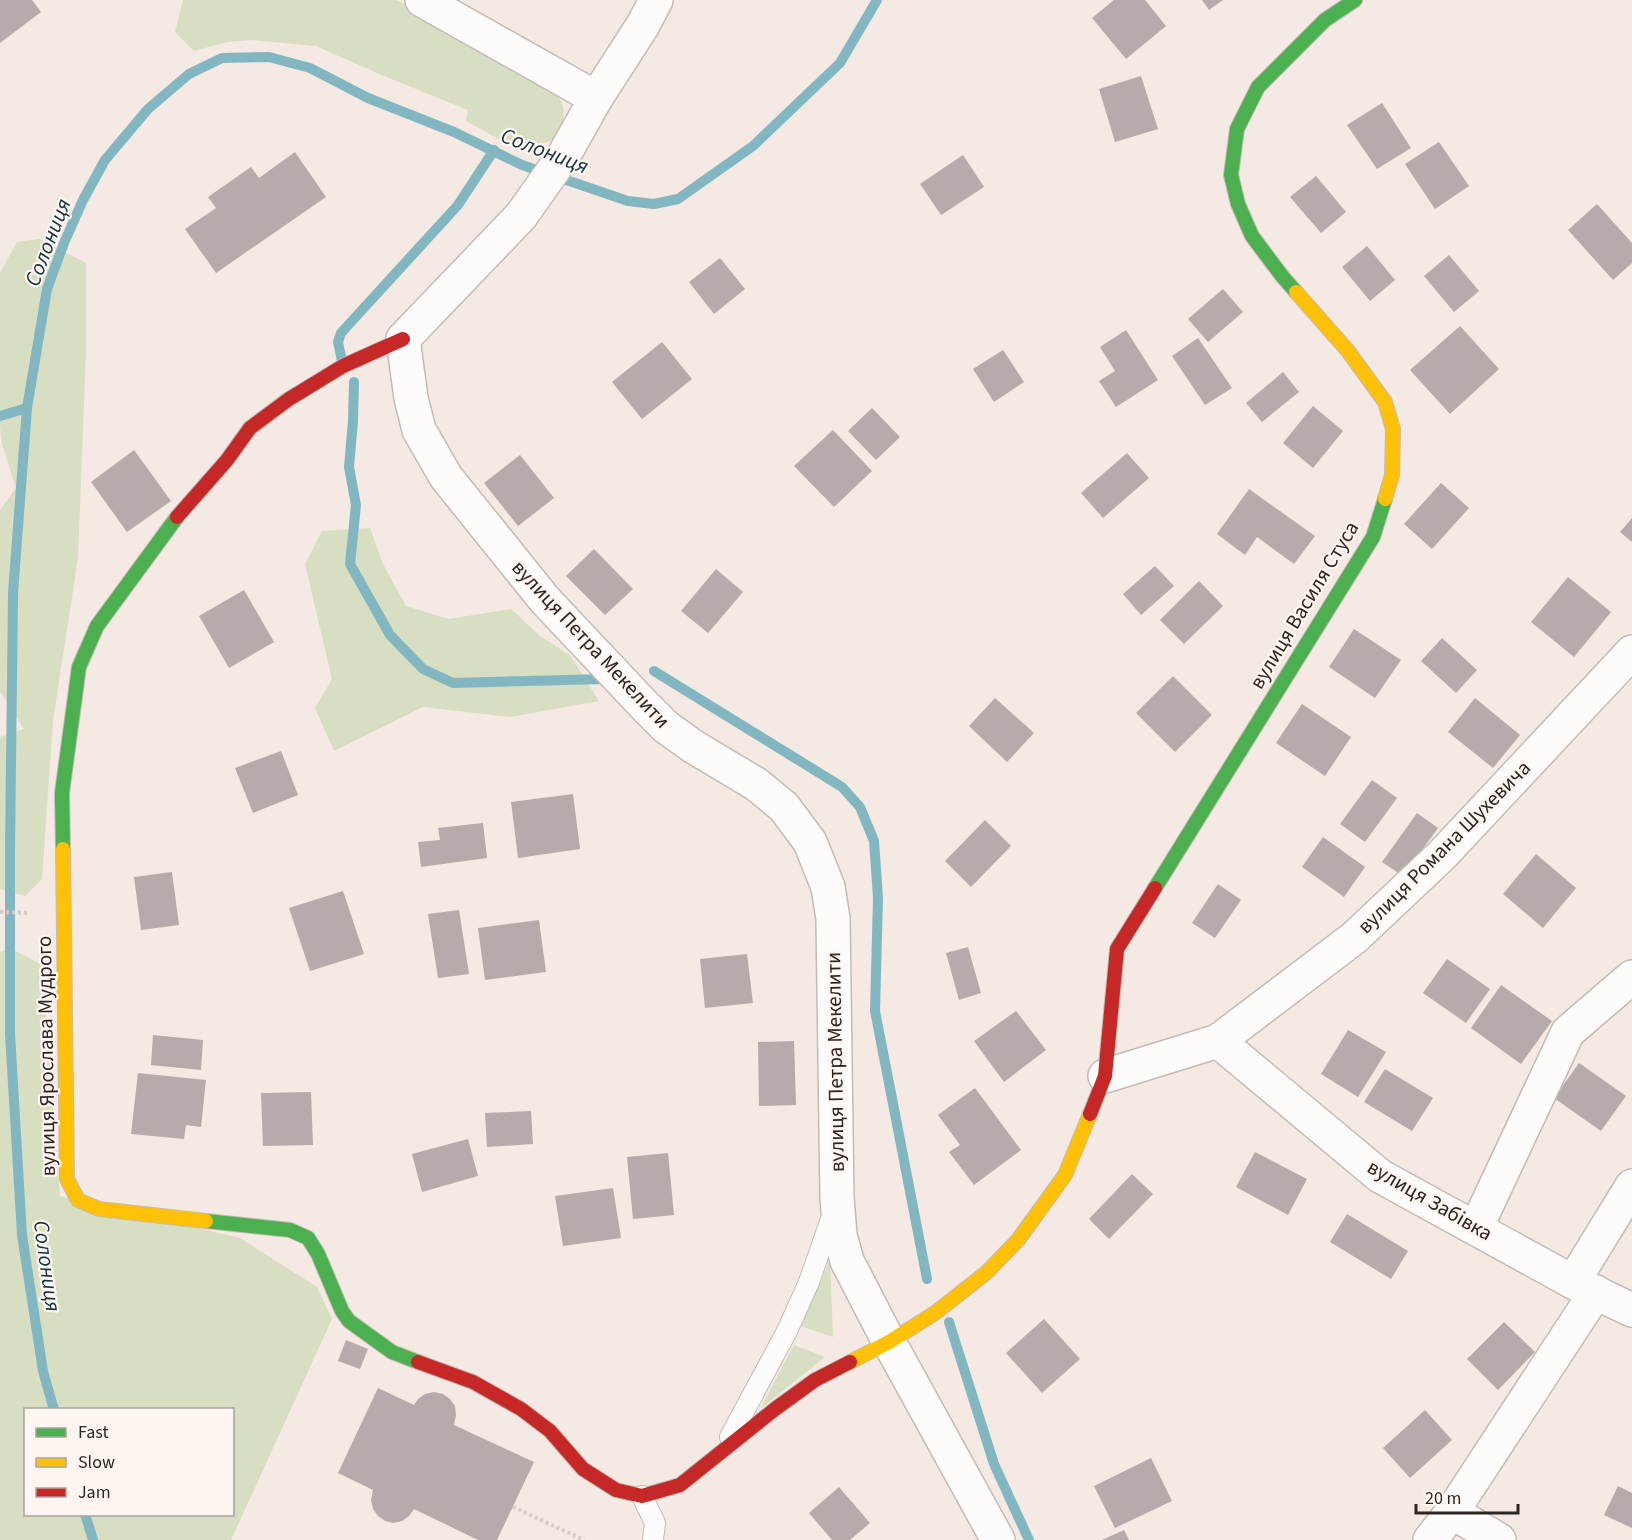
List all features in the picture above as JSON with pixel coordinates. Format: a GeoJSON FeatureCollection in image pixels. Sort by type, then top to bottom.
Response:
{"type":"FeatureCollection","features":[{"type":"Feature","properties":{"kind":"street"},"geometry":{"type":"LineString","coordinates":[[422,0],[596,98]]}},
{"type":"Feature","properties":{"kind":"street"},"geometry":{"type":"LineString","coordinates":[[403,339],[521,216],[564,155],[656,0]]}},
{"type":"Feature","properties":{"kind":"street","name":"вулиця Василя Стуса"},"geometry":{"type":"LineString","coordinates":[[1105,1076],[1118,949],[1373,537],[1392,475],[1393,429],[1385,402],[1348,351],[1282,276],[1252,236],[1238,204],[1231,175],[1237,129],[1258,87],[1325,20],[1355,0]]}},
{"type":"Feature","properties":{"kind":"street","name":"вулиця Петра Мекелити"},"geometry":{"type":"LineString","coordinates":[[403,339],[418,430],[446,477],[531,582],[666,727],[694,747],[756,784],[784,807],[810,842],[828,887],[833,919],[837,1198],[840,1235],[847,1261],[998,1540]]}},
{"type":"Feature","properties":{"kind":"street","name":"вулиця Ярослава Мудрого"},"geometry":{"type":"LineString","coordinates":[[403,339],[343,366],[289,399],[250,428],[227,460],[182,510],[97,626],[79,667],[62,793],[67,1179],[78,1200],[99,1209],[290,1230],[308,1238],[318,1254],[342,1311],[358,1328],[392,1352],[472,1382],[521,1409],[550,1431],[583,1469],[616,1490],[642,1496]]}},
{"type":"Feature","properties":{"kind":"street","name":"вулиця Романа Шухевича"},"geometry":{"type":"LineString","coordinates":[[1105,1076],[1218,1041],[1362,930],[1442,855],[1632,652]]}},
{"type":"Feature","properties":{"kind":"street"},"geometry":{"type":"LineString","coordinates":[[1476,1228],[1568,1032],[1632,977]]}},
{"type":"Feature","properties":{"kind":"street","name":"вулиця Забівка"},"geometry":{"type":"LineString","coordinates":[[1218,1041],[1380,1176],[1632,1310]]}},
{"type":"Feature","properties":{"kind":"street"},"geometry":{"type":"LineString","coordinates":[[642,1496],[680,1485],[815,1380],[889,1342],[944,1306],[986,1273],[1018,1240],[1065,1175],[1105,1076]]}},
{"type":"Feature","properties":{"kind":"street"},"geometry":{"type":"LineString","coordinates":[[1430,1540],[1452,1512],[1585,1287],[1632,1186]]}},
{"type":"Feature","properties":{"kind":"street"},"geometry":{"type":"LineString","coordinates":[[1452,1512],[1499,1540]]}},
{"type":"Feature","properties":{"kind":"lane"},"geometry":{"type":"LineString","coordinates":[[723,1450],[787,1331],[809,1282],[837,1198]]}},
{"type":"Feature","properties":{"kind":"lane"},"geometry":{"type":"LineString","coordinates":[[642,1496],[655,1523],[653,1540]]}},
{"type":"Feature","properties":{"kind":"path"},"geometry":{"type":"LineString","coordinates":[[513,1507],[584,1540]]}},
{"type":"Feature","properties":{"kind":"green space"},"geometry":{"type":"Polygon","coordinates":[[[183,0],[395,0],[554,91],[563,108],[562,125],[557,138],[537,146],[502,141],[466,121],[468,110],[316,46],[250,40],[227,42],[194,51],[175,32],[183,0]]]}},
{"type":"Feature","properties":{"kind":"green space"},"geometry":{"type":"Polygon","coordinates":[[[39,239],[86,263],[86,350],[78,558],[53,720],[42,879],[25,896],[0,889],[0,737],[24,729],[0,691],[0,510],[16,488],[2,444],[0,427],[0,273],[17,242],[39,239]]]}},
{"type":"Feature","properties":{"kind":"green space"},"geometry":{"type":"Polygon","coordinates":[[[370,528],[383,564],[406,606],[449,619],[511,609],[540,636],[570,655],[599,701],[510,717],[423,707],[334,751],[315,708],[332,679],[305,564],[322,531],[370,528]]]}},
{"type":"Feature","properties":{"kind":"green space"},"geometry":{"type":"Polygon","coordinates":[[[10,948],[42,965],[60,1196],[240,1238],[317,1287],[332,1319],[231,1540],[0,1540],[0,952],[10,948]]]}},
{"type":"Feature","properties":{"kind":"green space"},"geometry":{"type":"Polygon","coordinates":[[[830,1260],[833,1337],[801,1326],[830,1260]]]}},
{"type":"Feature","properties":{"kind":"green space"},"geometry":{"type":"Polygon","coordinates":[[[794,1345],[825,1357],[760,1409],[794,1345]]]}},
{"type":"Feature","properties":{"kind":"building"},"geometry":{"type":"Polygon","coordinates":[[[0,0],[32,0],[41,12],[0,43],[0,0]]]}},
{"type":"Feature","properties":{"kind":"building"},"geometry":{"type":"Polygon","coordinates":[[[1114,0],[1145,0],[1166,26],[1126,59],[1092,18],[1114,0]]]}},
{"type":"Feature","properties":{"kind":"building"},"geometry":{"type":"Polygon","coordinates":[[[1202,0],[1223,0],[1209,10],[1202,0]]]}},
{"type":"Feature","properties":{"kind":"building"},"geometry":{"type":"Polygon","coordinates":[[[1141,76],[1158,129],[1115,142],[1099,89],[1141,76]]]}},
{"type":"Feature","properties":{"kind":"building"},"geometry":{"type":"Polygon","coordinates":[[[1382,103],[1411,148],[1377,169],[1347,125],[1382,103]]]}},
{"type":"Feature","properties":{"kind":"building"},"geometry":{"type":"Polygon","coordinates":[[[1439,142],[1469,186],[1435,209],[1405,164],[1439,142]]]}},
{"type":"Feature","properties":{"kind":"building"},"geometry":{"type":"Polygon","coordinates":[[[295,152],[326,197],[216,273],[185,229],[216,208],[208,197],[251,167],[259,178],[295,152]]]}},
{"type":"Feature","properties":{"kind":"building"},"geometry":{"type":"Polygon","coordinates":[[[963,155],[984,187],[941,215],[920,184],[963,155]]]}},
{"type":"Feature","properties":{"kind":"building"},"geometry":{"type":"Polygon","coordinates":[[[1316,176],[1346,212],[1321,233],[1290,197],[1316,176]]]}},
{"type":"Feature","properties":{"kind":"building"},"geometry":{"type":"Polygon","coordinates":[[[1597,204],[1632,243],[1632,263],[1613,280],[1568,230],[1597,204]]]}},
{"type":"Feature","properties":{"kind":"building"},"geometry":{"type":"Polygon","coordinates":[[[1367,246],[1395,280],[1370,301],[1342,267],[1367,246]]]}},
{"type":"Feature","properties":{"kind":"building"},"geometry":{"type":"Polygon","coordinates":[[[1449,255],[1479,291],[1454,312],[1424,276],[1449,255]]]}},
{"type":"Feature","properties":{"kind":"building"},"geometry":{"type":"Polygon","coordinates":[[[720,258],[745,289],[714,314],[689,282],[720,258]]]}},
{"type":"Feature","properties":{"kind":"building"},"geometry":{"type":"Polygon","coordinates":[[[1223,289],[1243,312],[1208,342],[1188,319],[1223,289]]]}},
{"type":"Feature","properties":{"kind":"building"},"geometry":{"type":"Polygon","coordinates":[[[1460,326],[1499,369],[1450,414],[1410,370],[1460,326]]]}},
{"type":"Feature","properties":{"kind":"building"},"geometry":{"type":"Polygon","coordinates":[[[1126,330],[1158,380],[1116,407],[1099,381],[1115,371],[1100,347],[1126,330]]]}},
{"type":"Feature","properties":{"kind":"building"},"geometry":{"type":"Polygon","coordinates":[[[1198,338],[1232,388],[1205,405],[1172,356],[1198,338]]]}},
{"type":"Feature","properties":{"kind":"building"},"geometry":{"type":"Polygon","coordinates":[[[662,342],[692,379],[642,419],[612,382],[662,342]]]}},
{"type":"Feature","properties":{"kind":"building"},"geometry":{"type":"Polygon","coordinates":[[[1003,350],[1024,382],[994,402],[973,369],[1003,350]]]}},
{"type":"Feature","properties":{"kind":"building"},"geometry":{"type":"Polygon","coordinates":[[[1283,372],[1299,392],[1262,422],[1246,403],[1283,372]]]}},
{"type":"Feature","properties":{"kind":"building"},"geometry":{"type":"Polygon","coordinates":[[[1313,406],[1343,431],[1313,468],[1283,443],[1313,406]]]}},
{"type":"Feature","properties":{"kind":"building"},"geometry":{"type":"Polygon","coordinates":[[[872,408],[900,437],[876,460],[848,431],[872,408]]]}},
{"type":"Feature","properties":{"kind":"building"},"geometry":{"type":"Polygon","coordinates":[[[833,430],[872,471],[834,507],[794,466],[833,430]]]}},
{"type":"Feature","properties":{"kind":"building"},"geometry":{"type":"Polygon","coordinates":[[[134,450],[171,501],[127,532],[91,482],[134,450]]]}},
{"type":"Feature","properties":{"kind":"building"},"geometry":{"type":"Polygon","coordinates":[[[1127,453],[1149,478],[1103,518],[1081,493],[1127,453]]]}},
{"type":"Feature","properties":{"kind":"building"},"geometry":{"type":"Polygon","coordinates":[[[520,455],[554,498],[518,526],[484,483],[520,455]]]}},
{"type":"Feature","properties":{"kind":"building"},"geometry":{"type":"Polygon","coordinates":[[[1441,483],[1469,508],[1432,549],[1404,524],[1441,483]]]}},
{"type":"Feature","properties":{"kind":"building"},"geometry":{"type":"Polygon","coordinates":[[[1249,489],[1315,536],[1294,564],[1257,537],[1245,555],[1217,534],[1249,489]]]}},
{"type":"Feature","properties":{"kind":"building"},"geometry":{"type":"Polygon","coordinates":[[[1632,518],[1632,542],[1620,532],[1632,518]]]}},
{"type":"Feature","properties":{"kind":"building"},"geometry":{"type":"Polygon","coordinates":[[[594,549],[633,589],[605,615],[566,576],[594,549]]]}},
{"type":"Feature","properties":{"kind":"building"},"geometry":{"type":"Polygon","coordinates":[[[1155,566],[1174,586],[1141,615],[1123,594],[1155,566]]]}},
{"type":"Feature","properties":{"kind":"building"},"geometry":{"type":"Polygon","coordinates":[[[716,569],[743,592],[708,633],[681,611],[716,569]]]}},
{"type":"Feature","properties":{"kind":"building"},"geometry":{"type":"Polygon","coordinates":[[[1568,577],[1611,612],[1574,657],[1531,622],[1568,577]]]}},
{"type":"Feature","properties":{"kind":"building"},"geometry":{"type":"Polygon","coordinates":[[[1199,581],[1223,606],[1184,644],[1160,620],[1199,581]]]}},
{"type":"Feature","properties":{"kind":"building"},"geometry":{"type":"Polygon","coordinates":[[[244,590],[274,642],[229,668],[199,616],[244,590]]]}},
{"type":"Feature","properties":{"kind":"building"},"geometry":{"type":"Polygon","coordinates":[[[1354,629],[1401,660],[1375,698],[1329,667],[1354,629]]]}},
{"type":"Feature","properties":{"kind":"building"},"geometry":{"type":"Polygon","coordinates":[[[1442,638],[1477,670],[1456,693],[1421,661],[1442,638]]]}},
{"type":"Feature","properties":{"kind":"building"},"geometry":{"type":"Polygon","coordinates":[[[1173,676],[1212,715],[1175,752],[1136,713],[1173,676]]]}},
{"type":"Feature","properties":{"kind":"building"},"geometry":{"type":"Polygon","coordinates":[[[995,698],[1034,733],[1007,762],[969,726],[995,698]]]}},
{"type":"Feature","properties":{"kind":"building"},"geometry":{"type":"Polygon","coordinates":[[[1475,698],[1520,735],[1493,768],[1448,732],[1475,698]]]}},
{"type":"Feature","properties":{"kind":"building"},"geometry":{"type":"Polygon","coordinates":[[[1302,704],[1351,737],[1325,776],[1276,743],[1302,704]]]}},
{"type":"Feature","properties":{"kind":"building"},"geometry":{"type":"Polygon","coordinates":[[[281,751],[298,795],[253,813],[235,768],[281,751]]]}},
{"type":"Feature","properties":{"kind":"building"},"geometry":{"type":"Polygon","coordinates":[[[1372,780],[1397,798],[1365,842],[1340,824],[1372,780]]]}},
{"type":"Feature","properties":{"kind":"building"},"geometry":{"type":"Polygon","coordinates":[[[573,794],[580,849],[518,858],[511,802],[573,794]]]}},
{"type":"Feature","properties":{"kind":"building"},"geometry":{"type":"Polygon","coordinates":[[[1417,813],[1438,828],[1403,876],[1382,862],[1417,813]]]}},
{"type":"Feature","properties":{"kind":"building"},"geometry":{"type":"Polygon","coordinates":[[[985,820],[1011,846],[971,887],[945,861],[985,820]]]}},
{"type":"Feature","properties":{"kind":"building"},"geometry":{"type":"Polygon","coordinates":[[[483,823],[487,858],[421,867],[418,842],[440,840],[438,828],[483,823]]]}},
{"type":"Feature","properties":{"kind":"building"},"geometry":{"type":"Polygon","coordinates":[[[1323,837],[1365,867],[1344,897],[1302,867],[1323,837]]]}},
{"type":"Feature","properties":{"kind":"building"},"geometry":{"type":"Polygon","coordinates":[[[1536,854],[1576,888],[1543,928],[1503,894],[1536,854]]]}},
{"type":"Feature","properties":{"kind":"building"},"geometry":{"type":"Polygon","coordinates":[[[172,872],[179,925],[141,930],[134,877],[172,872]]]}},
{"type":"Feature","properties":{"kind":"building"},"geometry":{"type":"Polygon","coordinates":[[[1218,884],[1241,900],[1215,938],[1192,923],[1218,884]]]}},
{"type":"Feature","properties":{"kind":"building"},"geometry":{"type":"Polygon","coordinates":[[[343,891],[364,954],[310,971],[289,908],[343,891]]]}},
{"type":"Feature","properties":{"kind":"building"},"geometry":{"type":"Polygon","coordinates":[[[459,910],[469,974],[438,978],[428,914],[459,910]]]}},
{"type":"Feature","properties":{"kind":"building"},"geometry":{"type":"Polygon","coordinates":[[[539,920],[546,972],[485,980],[478,928],[539,920]]]}},
{"type":"Feature","properties":{"kind":"building"},"geometry":{"type":"Polygon","coordinates":[[[968,947],[981,993],[959,1000],[946,953],[968,947]]]}},
{"type":"Feature","properties":{"kind":"building"},"geometry":{"type":"Polygon","coordinates":[[[747,954],[753,1003],[705,1008],[700,959],[747,954]]]}},
{"type":"Feature","properties":{"kind":"building"},"geometry":{"type":"Polygon","coordinates":[[[1447,959],[1490,989],[1466,1023],[1423,993],[1447,959]]]}},
{"type":"Feature","properties":{"kind":"building"},"geometry":{"type":"Polygon","coordinates":[[[1501,985],[1552,1021],[1521,1064],[1471,1028],[1501,985]]]}},
{"type":"Feature","properties":{"kind":"building"},"geometry":{"type":"Polygon","coordinates":[[[1016,1011],[1046,1050],[1004,1082],[974,1041],[1016,1011]]]}},
{"type":"Feature","properties":{"kind":"building"},"geometry":{"type":"Polygon","coordinates":[[[1348,1030],[1386,1052],[1358,1097],[1321,1074],[1348,1030]]]}},
{"type":"Feature","properties":{"kind":"building"},"geometry":{"type":"Polygon","coordinates":[[[153,1035],[203,1040],[201,1070],[151,1065],[153,1035]]]}},
{"type":"Feature","properties":{"kind":"building"},"geometry":{"type":"Polygon","coordinates":[[[794,1041],[796,1105],[759,1106],[758,1042],[794,1041]]]}},
{"type":"Feature","properties":{"kind":"building"},"geometry":{"type":"Polygon","coordinates":[[[1579,1063],[1626,1096],[1601,1131],[1554,1098],[1579,1063]]]}},
{"type":"Feature","properties":{"kind":"building"},"geometry":{"type":"Polygon","coordinates":[[[1385,1069],[1433,1098],[1412,1131],[1364,1102],[1385,1069]]]}},
{"type":"Feature","properties":{"kind":"building"},"geometry":{"type":"Polygon","coordinates":[[[138,1073],[206,1080],[201,1127],[186,1125],[184,1139],[131,1134],[138,1073]]]}},
{"type":"Feature","properties":{"kind":"building"},"geometry":{"type":"Polygon","coordinates":[[[975,1088],[1021,1150],[974,1185],[949,1152],[960,1145],[938,1115],[975,1088]]]}},
{"type":"Feature","properties":{"kind":"building"},"geometry":{"type":"Polygon","coordinates":[[[311,1092],[313,1145],[263,1146],[261,1093],[311,1092]]]}},
{"type":"Feature","properties":{"kind":"building"},"geometry":{"type":"Polygon","coordinates":[[[531,1111],[533,1144],[487,1147],[485,1113],[531,1111]]]}},
{"type":"Feature","properties":{"kind":"building"},"geometry":{"type":"Polygon","coordinates":[[[468,1139],[478,1176],[422,1192],[412,1154],[468,1139]]]}},
{"type":"Feature","properties":{"kind":"building"},"geometry":{"type":"Polygon","coordinates":[[[1255,1152],[1307,1179],[1288,1215],[1236,1187],[1255,1152]]]}},
{"type":"Feature","properties":{"kind":"building"},"geometry":{"type":"Polygon","coordinates":[[[668,1153],[674,1215],[633,1219],[627,1157],[668,1153]]]}},
{"type":"Feature","properties":{"kind":"building"},"geometry":{"type":"Polygon","coordinates":[[[1132,1174],[1153,1194],[1109,1239],[1089,1219],[1132,1174]]]}},
{"type":"Feature","properties":{"kind":"building"},"geometry":{"type":"Polygon","coordinates":[[[613,1188],[621,1238],[563,1246],[555,1196],[613,1188]]]}},
{"type":"Feature","properties":{"kind":"building"},"geometry":{"type":"Polygon","coordinates":[[[1347,1214],[1408,1251],[1391,1279],[1330,1242],[1347,1214]]]}},
{"type":"Feature","properties":{"kind":"building"},"geometry":{"type":"Polygon","coordinates":[[[1044,1319],[1080,1359],[1042,1393],[1006,1353],[1044,1319]]]}},
{"type":"Feature","properties":{"kind":"building"},"geometry":{"type":"Polygon","coordinates":[[[1504,1322],[1535,1352],[1498,1390],[1467,1359],[1504,1322]]]}},
{"type":"Feature","properties":{"kind":"building"},"geometry":{"type":"Polygon","coordinates":[[[346,1340],[368,1349],[360,1369],[338,1361],[346,1340]]]}},
{"type":"Feature","properties":{"kind":"building"},"geometry":{"type":"Polygon","coordinates":[[[378,1388],[414,1405],[425,1394],[434,1392],[443,1394],[455,1406],[454,1425],[534,1462],[497,1540],[478,1540],[414,1509],[402,1521],[393,1523],[385,1521],[373,1509],[371,1500],[373,1490],[338,1473],[378,1388]]]}},
{"type":"Feature","properties":{"kind":"building"},"geometry":{"type":"Polygon","coordinates":[[[1425,1410],[1452,1440],[1410,1478],[1383,1448],[1425,1410]]]}},
{"type":"Feature","properties":{"kind":"building"},"geometry":{"type":"Polygon","coordinates":[[[1151,1458],[1172,1501],[1115,1528],[1094,1486],[1151,1458]]]}},
{"type":"Feature","properties":{"kind":"building"},"geometry":{"type":"Polygon","coordinates":[[[1618,1486],[1632,1493],[1632,1528],[1604,1515],[1618,1486]]]}},
{"type":"Feature","properties":{"kind":"building"},"geometry":{"type":"Polygon","coordinates":[[[839,1487],[870,1523],[850,1540],[832,1540],[809,1513],[839,1487]]]}},
{"type":"Feature","properties":{"kind":"building"},"geometry":{"type":"Polygon","coordinates":[[[1124,1530],[1129,1540],[1102,1540],[1124,1530]]]}},
{"type":"Feature","properties":{"kind":"waterway","name":"Солониця"},"geometry":{"type":"LineString","coordinates":[[53,1408],[43,1371],[22,1235],[10,1034],[13,593],[27,408],[47,289],[83,200],[105,160],[148,109],[189,74],[222,58],[269,57],[310,68],[368,98],[454,132],[522,165],[628,201],[654,204],[678,199],[753,146],[840,63],[877,0]]}},
{"type":"Feature","properties":{"kind":"waterway"},"geometry":{"type":"LineString","coordinates":[[342,361],[338,342],[341,333],[458,205],[494,150]]}},
{"type":"Feature","properties":{"kind":"waterway"},"geometry":{"type":"LineString","coordinates":[[354,382],[349,467],[356,505],[350,564],[390,635],[423,669],[453,683],[604,679]]}},
{"type":"Feature","properties":{"kind":"waterway"},"geometry":{"type":"LineString","coordinates":[[0,416],[27,408]]}},
{"type":"Feature","properties":{"kind":"waterway"},"geometry":{"type":"LineString","coordinates":[[654,671],[842,787],[860,807],[874,841],[878,898],[875,1011],[927,1279]]}},
{"type":"Feature","properties":{"kind":"waterway"},"geometry":{"type":"LineString","coordinates":[[949,1322],[994,1464],[1029,1540]]}},
{"type":"Feature","properties":{"kind":"waterway","name":"Солониця"},"geometry":{"type":"LineString","coordinates":[[86,1516],[93,1540]]}},
{"type":"Feature","properties":{"kind":"traffic: fast"},"geometry":{"type":"LineString","coordinates":[[1296,292],[1252,236],[1238,204],[1231,175],[1237,129],[1258,87],[1325,20],[1355,0]]}},
{"type":"Feature","properties":{"kind":"traffic: fast"},"geometry":{"type":"LineString","coordinates":[[1155,888],[1373,537],[1385,499]]}},
{"type":"Feature","properties":{"kind":"traffic: fast"},"geometry":{"type":"LineString","coordinates":[[63,849],[62,793],[79,667],[97,626],[177,517]]}},
{"type":"Feature","properties":{"kind":"traffic: fast"},"geometry":{"type":"LineString","coordinates":[[206,1221],[290,1230],[308,1238],[318,1254],[342,1311],[349,1321],[392,1352],[418,1362]]}},
{"type":"Feature","properties":{"kind":"traffic: slow"},"geometry":{"type":"LineString","coordinates":[[1296,292],[1348,351],[1385,402],[1393,429],[1392,475],[1385,499]]}},
{"type":"Feature","properties":{"kind":"traffic: slow"},"geometry":{"type":"LineString","coordinates":[[63,849],[67,1179],[78,1200],[99,1209],[206,1221]]}},
{"type":"Feature","properties":{"kind":"traffic: slow"},"geometry":{"type":"LineString","coordinates":[[850,1362],[889,1342],[935,1313],[986,1273],[1018,1240],[1065,1175],[1090,1114]]}},
{"type":"Feature","properties":{"kind":"traffic: jam"},"geometry":{"type":"LineString","coordinates":[[177,517],[227,460],[250,428],[289,399],[343,366],[403,339]]}},
{"type":"Feature","properties":{"kind":"traffic: jam"},"geometry":{"type":"LineString","coordinates":[[1090,1114],[1105,1076],[1117,949],[1155,888]]}},
{"type":"Feature","properties":{"kind":"traffic: jam"},"geometry":{"type":"LineString","coordinates":[[418,1362],[473,1382],[521,1409],[550,1431],[583,1469],[616,1490],[642,1496],[680,1485],[815,1380],[850,1362]]}}]}
